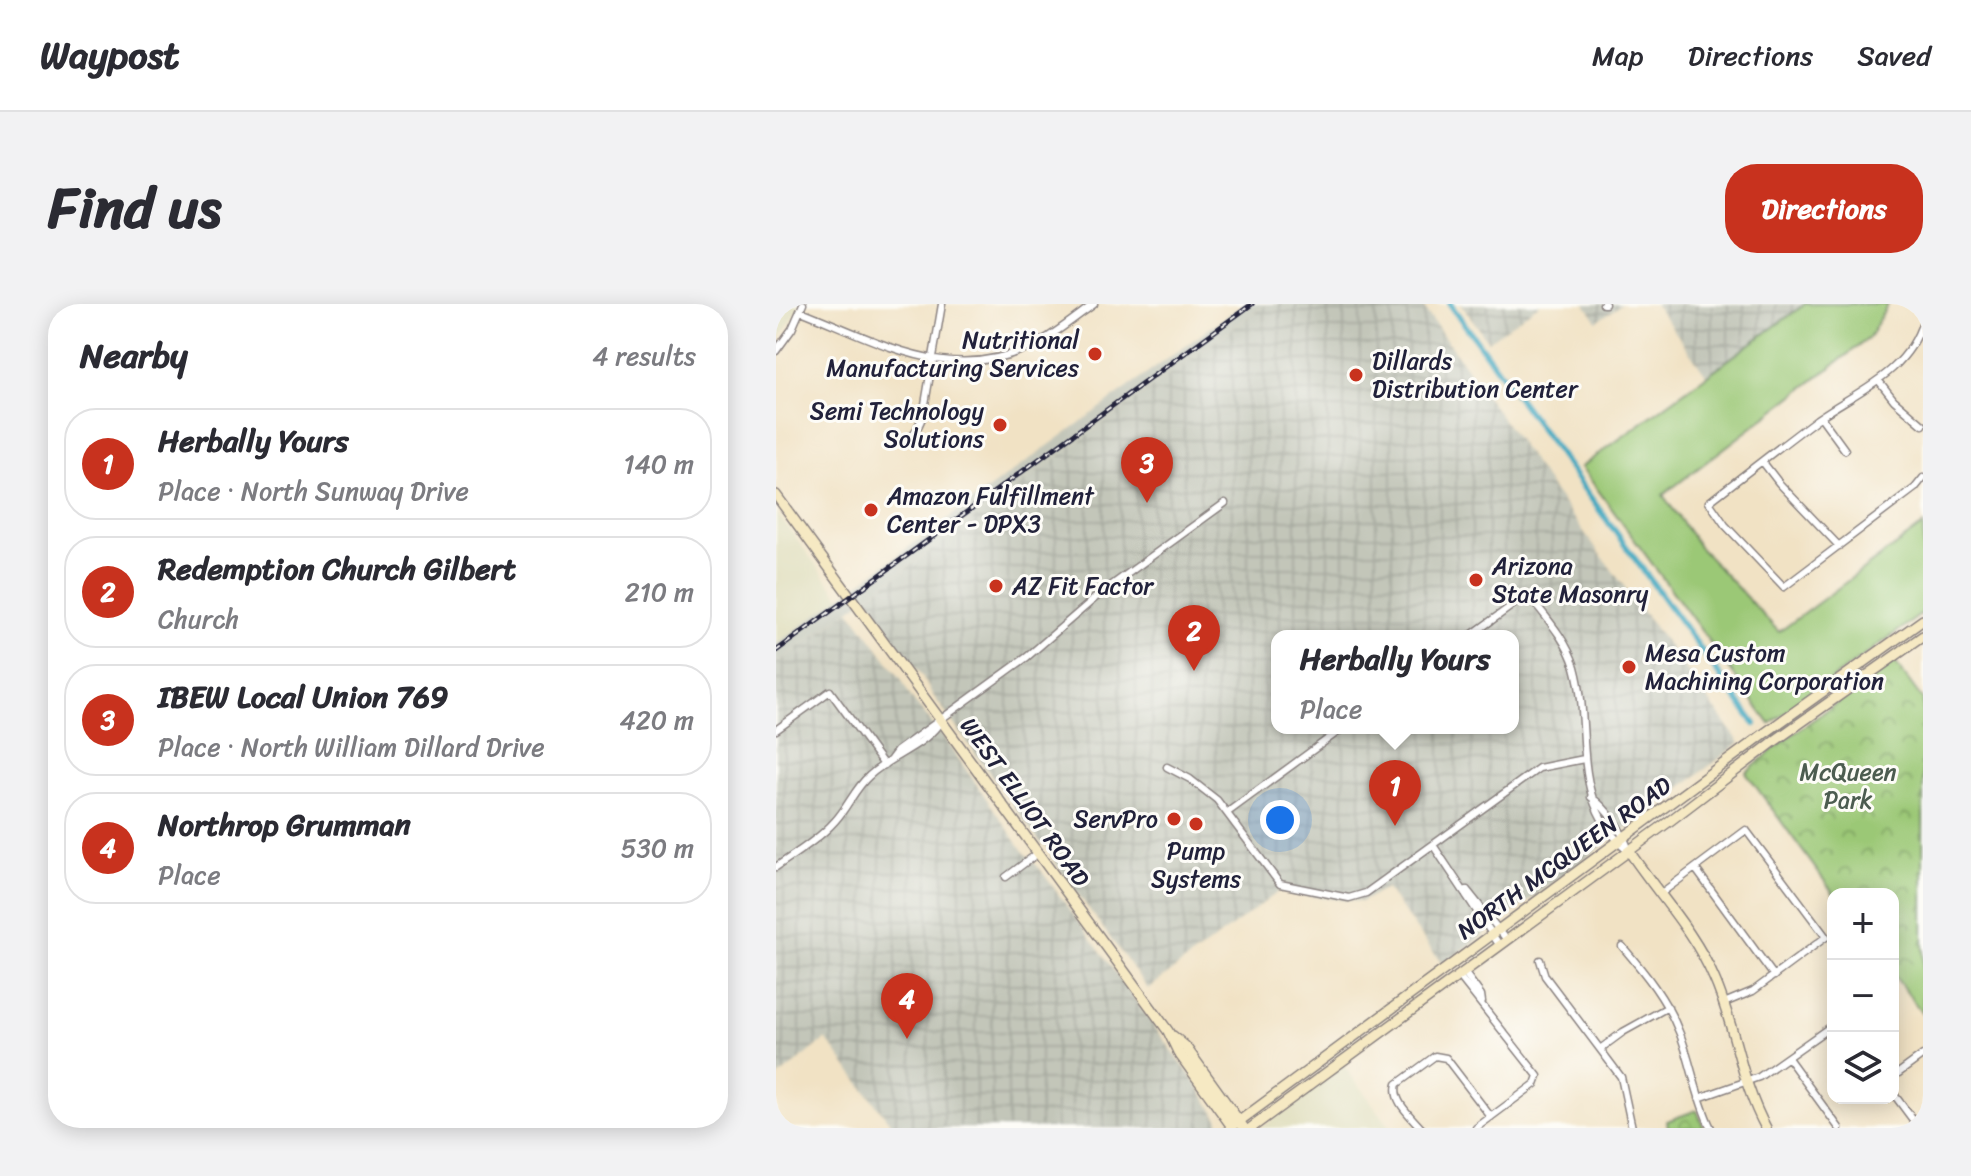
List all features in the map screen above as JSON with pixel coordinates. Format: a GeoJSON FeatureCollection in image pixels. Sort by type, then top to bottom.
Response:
{"type":"FeatureCollection","features":[{"type":"Feature","properties":{"kind":"main road","name":"WEST ELLIOT ROAD"},"geometry":{"type":"LineString","coordinates":[[776,495],[1168,1031],[1185,1046],[1236,1126]]}},
{"type":"Feature","properties":{"kind":"main road","name":"NORTH MCQUEEN ROAD"},"geometry":{"type":"LineString","coordinates":[[1236,1126],[1765,733],[1923,620]]}},
{"type":"Feature","properties":{"kind":"main road","name":"NORTH MCQUEEN ROAD"},"geometry":{"type":"LineString","coordinates":[[1251,1128],[1772,743],[1921,641]]}},
{"type":"Feature","properties":{"kind":"main road"},"geometry":{"type":"LineString","coordinates":[[1868,660],[1876,670]]}},
{"type":"Feature","properties":{"kind":"main road"},"geometry":{"type":"LineString","coordinates":[[1765,733],[1772,743]]}},
{"type":"Feature","properties":{"kind":"main road"},"geometry":{"type":"LineString","coordinates":[[1629,851],[1701,950],[1724,1003],[1745,1082],[1766,1128]]}},
{"type":"Feature","properties":{"kind":"main road"},"geometry":{"type":"LineString","coordinates":[[1368,1027],[1375,1037]]}},
{"type":"Feature","properties":{"kind":"street"},"geometry":{"type":"LineString","coordinates":[[903,443],[915,433],[923,416],[942,304]]}},
{"type":"Feature","properties":{"kind":"street"},"geometry":{"type":"LineString","coordinates":[[776,351],[802,308],[910,355],[933,360],[982,360],[1005,355],[1048,337],[1094,304]]}},
{"type":"Feature","properties":{"kind":"street"},"geometry":{"type":"LineString","coordinates":[[1923,321],[1911,348],[1879,381],[1821,417],[1709,502],[1725,525],[1784,587],[1915,488],[1923,478]]}},
{"type":"Feature","properties":{"kind":"street"},"geometry":{"type":"LineString","coordinates":[[1879,381],[1894,400],[1923,425]]}},
{"type":"Feature","properties":{"kind":"street"},"geometry":{"type":"LineString","coordinates":[[1821,417],[1845,450]]}},
{"type":"Feature","properties":{"kind":"street"},"geometry":{"type":"LineString","coordinates":[[1762,461],[1839,546]]}},
{"type":"Feature","properties":{"kind":"street"},"geometry":{"type":"LineString","coordinates":[[776,867],[827,830],[863,782],[891,759],[901,756],[932,733],[941,721],[1027,657],[1101,593],[1225,503]]}},
{"type":"Feature","properties":{"kind":"street"},"geometry":{"type":"LineString","coordinates":[[1478,630],[1528,594],[1566,645],[1578,681],[1584,759],[1591,797],[1599,802],[1629,851]]}},
{"type":"Feature","properties":{"kind":"street"},"geometry":{"type":"LineString","coordinates":[[776,730],[830,691],[884,765]]}},
{"type":"Feature","properties":{"kind":"street"},"geometry":{"type":"LineString","coordinates":[[1228,812],[1335,734]]}},
{"type":"Feature","properties":{"kind":"street"},"geometry":{"type":"LineString","coordinates":[[1167,767],[1204,788],[1228,812],[1280,884],[1349,898],[1366,893],[1539,768],[1584,759]]}},
{"type":"Feature","properties":{"kind":"street"},"geometry":{"type":"LineString","coordinates":[[1660,894],[1746,830],[1826,937],[1753,991],[1724,1003]]}},
{"type":"Feature","properties":{"kind":"street"},"geometry":{"type":"LineString","coordinates":[[1433,845],[1473,896],[1504,943]]}},
{"type":"Feature","properties":{"kind":"street"},"geometry":{"type":"LineString","coordinates":[[1006,877],[1038,853]]}},
{"type":"Feature","properties":{"kind":"street"},"geometry":{"type":"LineString","coordinates":[[1695,868],[1774,976]]}},
{"type":"Feature","properties":{"kind":"street"},"geometry":{"type":"LineString","coordinates":[[1622,946],[1668,1007],[1711,1128]]}},
{"type":"Feature","properties":{"kind":"street"},"geometry":{"type":"LineString","coordinates":[[1540,960],[1545,976],[1621,1077],[1632,1128]]}},
{"type":"Feature","properties":{"kind":"street"},"geometry":{"type":"LineString","coordinates":[[1461,974],[1538,1076],[1535,1084],[1476,1128]]}},
{"type":"Feature","properties":{"kind":"street"},"geometry":{"type":"LineString","coordinates":[[1600,1049],[1668,1007]]}},
{"type":"Feature","properties":{"kind":"street"},"geometry":{"type":"LineString","coordinates":[[1699,1098],[1769,1071],[1827,1029]]}},
{"type":"Feature","properties":{"kind":"street"},"geometry":{"type":"LineString","coordinates":[[1421,1128],[1396,1097],[1395,1090],[1397,1084],[1435,1056],[1441,1055],[1491,1117]]}},
{"type":"Feature","properties":{"kind":"street"},"geometry":{"type":"LineString","coordinates":[[1899,1073],[1923,1055]]}},
{"type":"Feature","properties":{"kind":"street"},"geometry":{"type":"LineString","coordinates":[[1788,1058],[1839,1128]]}},
{"type":"Feature","properties":{"kind":"street"},"geometry":{"type":"LineString","coordinates":[[1899,1101],[1919,1128]]}},
{"type":"Feature","properties":{"kind":"shaded area"},"geometry":{"type":"Polygon","coordinates":[[[776,304],[799,304],[776,344],[776,304]]]}},
{"type":"Feature","properties":{"kind":"shaded area"},"geometry":{"type":"Polygon","coordinates":[[[1243,304],[1266,304],[776,664],[776,644],[1243,304]]]}},
{"type":"Feature","properties":{"kind":"shaded area"},"geometry":{"type":"Polygon","coordinates":[[[1266,304],[1421,304],[1550,486],[1740,743],[1443,965],[1386,888],[1361,902],[1299,895],[1282,889],[1148,989],[1050,856],[1053,853],[1039,841],[932,694],[921,674],[862,601],[1266,304]]]}},
{"type":"Feature","properties":{"kind":"shaded area"},"geometry":{"type":"Polygon","coordinates":[[[1461,304],[1540,304],[1488,341],[1461,304]]]}},
{"type":"Feature","properties":{"kind":"shaded area"},"geometry":{"type":"Polygon","coordinates":[[[1585,304],[1622,304],[1597,321],[1585,304]]]}},
{"type":"Feature","properties":{"kind":"shaded area"},"geometry":{"type":"Polygon","coordinates":[[[1655,304],[1805,304],[1707,376],[1655,304]]]}},
{"type":"Feature","properties":{"kind":"shaded area"},"geometry":{"type":"Polygon","coordinates":[[[776,512],[840,597],[776,644],[776,512]]]}},
{"type":"Feature","properties":{"kind":"shaded area"},"geometry":{"type":"Polygon","coordinates":[[[850,610],[902,680],[911,698],[944,738],[1023,851],[1040,869],[1195,1082],[1219,1119],[1219,1128],[894,1128],[826,1039],[776,1079],[776,664],[850,610]]]}},
{"type":"Feature","properties":{"kind":"shaded area"},"geometry":{"type":"Polygon","coordinates":[[[1344,1066],[1391,1128],[1260,1128],[1296,1105],[1344,1066]]]}},
{"type":"Feature","properties":{"kind":"green space"},"geometry":{"type":"Polygon","coordinates":[[[1805,304],[1888,304],[1869,338],[1663,495],[1701,549],[1779,632],[1923,525],[1923,613],[1770,724],[1581,467],[1805,304]]]}},
{"type":"Feature","properties":{"kind":"green space","name":"McQueen Park"},"geometry":{"type":"Polygon","coordinates":[[[1895,662],[1923,700],[1923,1014],[1899,982],[1899,888],[1830,888],[1746,773],[1783,741],[1895,662]]]}},
{"type":"Feature","properties":{"kind":"green space"},"geometry":{"type":"Polygon","coordinates":[[[1697,1110],[1704,1128],[1668,1128],[1667,1121],[1697,1110]]]}},
{"type":"Feature","properties":{"kind":"waterway"},"geometry":{"type":"LineString","coordinates":[[1450,304],[1755,724]]}},
{"type":"Feature","properties":{"kind":"railway"},"geometry":{"type":"LineString","coordinates":[[776,651],[1252,304]]}},
{"type":"Feature","properties":{"kind":"place","name":"Nutritional Manufacturing Services"},"geometry":{"type":"Point","coordinates":[1095,354]}},
{"type":"Feature","properties":{"kind":"place","name":"Dillards Distribution Center"},"geometry":{"type":"Point","coordinates":[1356,375]}},
{"type":"Feature","properties":{"kind":"place","name":"Semi Technology Solutions"},"geometry":{"type":"Point","coordinates":[1000,425]}},
{"type":"Feature","properties":{"kind":"place","name":"IBEW Local Union 769"},"geometry":{"type":"Point","coordinates":[1147,503]}},
{"type":"Feature","properties":{"kind":"place","name":"Amazon Fulfillment Center - DPX3"},"geometry":{"type":"Point","coordinates":[871,510]}},
{"type":"Feature","properties":{"kind":"place","name":"Arizona State Masonry"},"geometry":{"type":"Point","coordinates":[1476,580]}},
{"type":"Feature","properties":{"kind":"place","name":"AZ Fit Factor"},"geometry":{"type":"Point","coordinates":[996,586]}},
{"type":"Feature","properties":{"kind":"place","name":"Mesa Custom Machining Corporation"},"geometry":{"type":"Point","coordinates":[1629,667]}},
{"type":"Feature","properties":{"kind":"place","name":"Redemption Church Gilbert"},"geometry":{"type":"Point","coordinates":[1194,671]}},
{"type":"Feature","properties":{"kind":"place","name":"ServPro"},"geometry":{"type":"Point","coordinates":[1174,819]}},
{"type":"Feature","properties":{"kind":"place","name":"Pump Systems"},"geometry":{"type":"Point","coordinates":[1196,824]}},
{"type":"Feature","properties":{"kind":"place","name":"Herbally Yours"},"geometry":{"type":"Point","coordinates":[1395,826]}},
{"type":"Feature","properties":{"kind":"place","name":"Northrop Grumman"},"geometry":{"type":"Point","coordinates":[907,1039]}}]}
